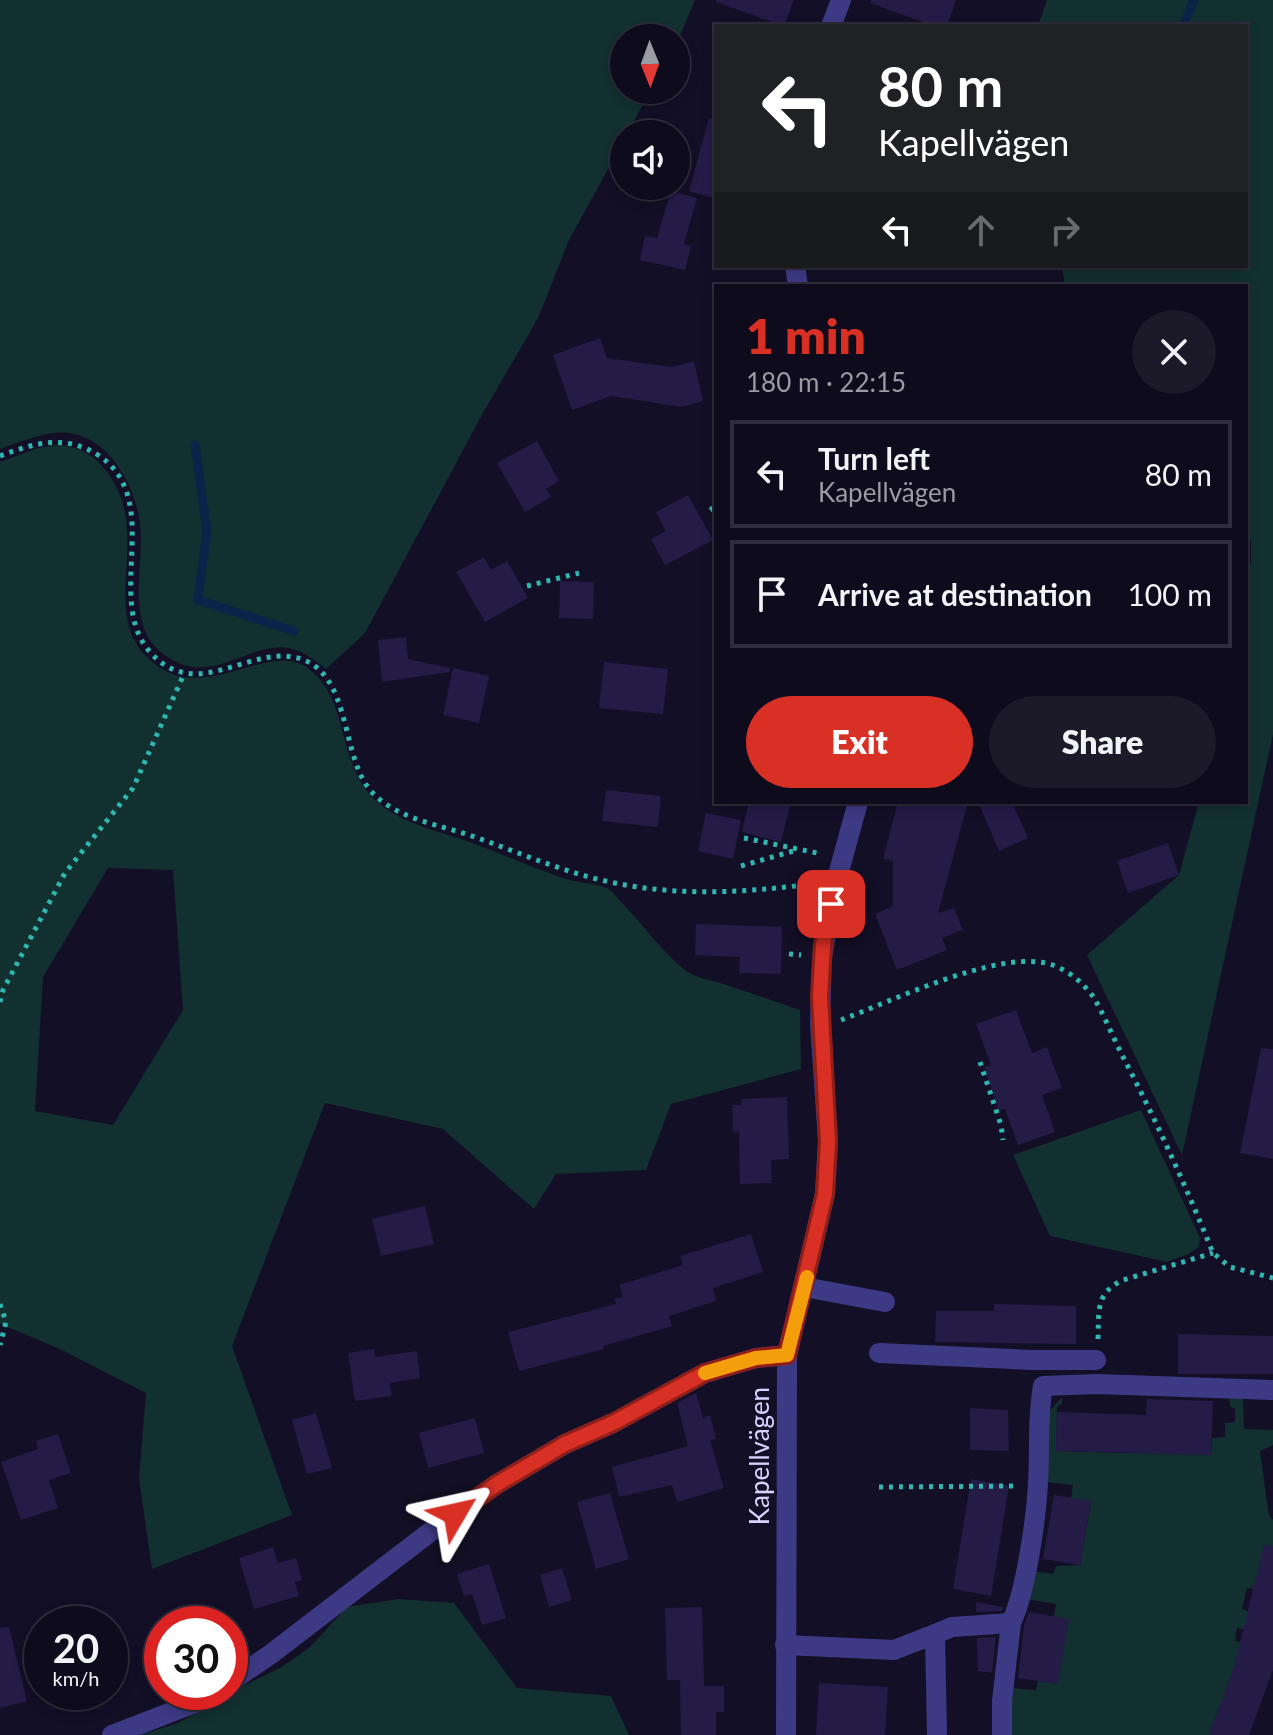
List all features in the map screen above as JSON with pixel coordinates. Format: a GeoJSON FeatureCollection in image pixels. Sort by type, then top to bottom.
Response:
{"type":"FeatureCollection","features":[{"type":"Feature","properties":{"kind":"street"},"geometry":{"type":"LineString","coordinates":[[832,24],[841,0]]}},
{"type":"Feature","properties":{"kind":"street","name":"Kapellvägen"},"geometry":{"type":"LineString","coordinates":[[786,1735],[787,1355],[825,1194],[828,1166],[826,1094],[820,1024],[823,945],[857,804]]}},
{"type":"Feature","properties":{"kind":"street"},"geometry":{"type":"LineString","coordinates":[[804,1287],[885,1302]]}},
{"type":"Feature","properties":{"kind":"street"},"geometry":{"type":"LineString","coordinates":[[879,1353],[1096,1360]]}},
{"type":"Feature","properties":{"kind":"street"},"geometry":{"type":"LineString","coordinates":[[248,1670],[434,1529],[523,1468],[705,1373],[756,1358],[787,1355]]}},
{"type":"Feature","properties":{"kind":"street"},"geometry":{"type":"LineString","coordinates":[[1002,1735],[1002,1701],[1011,1623],[1025,1576],[1038,1486],[1039,1407],[1043,1386],[1033,1360]]}},
{"type":"Feature","properties":{"kind":"street"},"geometry":{"type":"LineString","coordinates":[[1043,1386],[1097,1384],[1273,1390]]}},
{"type":"Feature","properties":{"kind":"street"},"geometry":{"type":"LineString","coordinates":[[785,1645],[894,1650],[952,1627],[1011,1623]]}},
{"type":"Feature","properties":{"kind":"street"},"geometry":{"type":"LineString","coordinates":[[935,1634],[937,1735]]}},
{"type":"Feature","properties":{"kind":"street"},"geometry":{"type":"LineString","coordinates":[[112,1735],[177,1710]]}},
{"type":"Feature","properties":{"kind":"path"},"geometry":{"type":"LineString","coordinates":[[0,456],[53,441],[71,443],[102,458],[115,472],[127,494],[132,523],[131,606],[138,634],[148,650],[163,665],[184,673],[210,674],[283,656],[304,660],[321,670],[330,682],[357,768],[368,788],[383,802],[410,816],[544,864],[603,881],[705,894],[818,883]]}},
{"type":"Feature","properties":{"kind":"path"},"geometry":{"type":"LineString","coordinates":[[527,586],[579,573]]}},
{"type":"Feature","properties":{"kind":"path"},"geometry":{"type":"LineString","coordinates":[[0,1002],[3,990],[65,873],[133,788],[184,673]]}},
{"type":"Feature","properties":{"kind":"path"},"geometry":{"type":"LineString","coordinates":[[744,838],[842,859]]}},
{"type":"Feature","properties":{"kind":"path"},"geometry":{"type":"LineString","coordinates":[[741,866],[798,849]]}},
{"type":"Feature","properties":{"kind":"path"},"geometry":{"type":"LineString","coordinates":[[820,1024],[838,1021],[934,984],[1008,963],[1047,963],[1067,971],[1094,999],[1156,1120],[1213,1253],[1230,1267],[1273,1278]]}},
{"type":"Feature","properties":{"kind":"path"},"geometry":{"type":"LineString","coordinates":[[980,1062],[1003,1140]]}},
{"type":"Feature","properties":{"kind":"path"},"geometry":{"type":"LineString","coordinates":[[1096,1360],[1101,1299],[1111,1286],[1213,1253]]}},
{"type":"Feature","properties":{"kind":"path"},"geometry":{"type":"LineString","coordinates":[[0,1304],[6,1322],[0,1345]]}},
{"type":"Feature","properties":{"kind":"path"},"geometry":{"type":"LineString","coordinates":[[879,1487],[1038,1486]]}},
{"type":"Feature","properties":{"kind":"green space"},"geometry":{"type":"Polygon","coordinates":[[[0,0],[695,0],[685,24],[610,24],[610,104],[643,104],[635,120],[610,120],[610,165],[569,240],[538,318],[483,413],[365,633],[326,669],[289,648],[259,651],[214,666],[199,667],[183,665],[166,656],[153,644],[144,629],[140,613],[141,541],[137,507],[123,474],[113,460],[87,438],[71,433],[46,434],[0,449],[0,0]]]}},
{"type":"Feature","properties":{"kind":"green space"},"geometry":{"type":"Polygon","coordinates":[[[1047,0],[1273,0],[1273,734],[1182,1155],[1087,955],[1179,875],[1198,804],[1248,804],[1248,574],[1251,540],[1248,540],[1248,284],[1065,284],[1062,268],[1248,268],[1248,24],[1039,24],[1047,0]]]}},
{"type":"Feature","properties":{"kind":"green space"},"geometry":{"type":"Polygon","coordinates":[[[56,445],[76,448],[88,454],[103,467],[118,491],[125,515],[127,540],[126,614],[132,635],[145,655],[166,671],[188,677],[210,677],[273,661],[292,661],[309,669],[323,683],[332,700],[356,773],[366,790],[391,812],[554,875],[607,888],[686,971],[800,1010],[801,1069],[671,1104],[646,1170],[556,1174],[534,1209],[443,1129],[325,1103],[232,1346],[292,1515],[152,1569],[139,1478],[146,1393],[60,1349],[0,1324],[0,462],[56,445]],[[108,868],[43,977],[35,1111],[113,1125],[183,1010],[173,870],[108,868]]]}},
{"type":"Feature","properties":{"kind":"green space"},"geometry":{"type":"Polygon","coordinates":[[[1141,1110],[1200,1238],[1199,1247],[1167,1262],[1050,1236],[1013,1155],[1141,1110]]]}},
{"type":"Feature","properties":{"kind":"green space"},"geometry":{"type":"Polygon","coordinates":[[[1229,1396],[1243,1396],[1244,1429],[1273,1430],[1273,1445],[1260,1451],[1269,1516],[1273,1520],[1273,1591],[1247,1588],[1242,1609],[1248,1611],[1244,1629],[1237,1628],[1235,1641],[1273,1666],[1270,1679],[1235,1666],[1210,1733],[1212,1735],[1010,1735],[1010,1688],[1036,1690],[1038,1681],[1058,1684],[1056,1604],[1026,1599],[1032,1571],[1053,1574],[1056,1566],[1080,1565],[1091,1502],[1071,1498],[1073,1485],[1045,1482],[1049,1412],[1062,1397],[1062,1403],[1057,1407],[1056,1451],[1211,1455],[1212,1438],[1225,1437],[1225,1423],[1235,1422],[1235,1409],[1230,1406],[1229,1396]]]}},
{"type":"Feature","properties":{"kind":"green space"},"geometry":{"type":"Polygon","coordinates":[[[398,1599],[454,1603],[517,1688],[611,1696],[629,1735],[140,1735],[178,1723],[200,1710],[248,1710],[248,1683],[280,1668],[309,1648],[347,1607],[398,1599]]]}},
{"type":"Feature","properties":{"kind":"building"},"geometry":{"type":"Polygon","coordinates":[[[716,0],[794,0],[785,24],[716,0]]]}},
{"type":"Feature","properties":{"kind":"building"},"geometry":{"type":"Polygon","coordinates":[[[871,0],[956,0],[948,24],[928,24],[870,3],[871,0]]]}},
{"type":"Feature","properties":{"kind":"building"},"geometry":{"type":"Polygon","coordinates":[[[709,118],[714,119],[714,198],[690,191],[709,118]]]}},
{"type":"Feature","properties":{"kind":"building"},"geometry":{"type":"Polygon","coordinates":[[[697,198],[684,244],[691,246],[685,270],[640,260],[645,236],[657,238],[668,200],[697,198]]]}},
{"type":"Feature","properties":{"kind":"building"},"geometry":{"type":"Polygon","coordinates":[[[600,338],[607,358],[671,367],[694,361],[703,401],[682,407],[611,396],[572,410],[553,355],[600,338]]]}},
{"type":"Feature","properties":{"kind":"building"},"geometry":{"type":"Polygon","coordinates":[[[537,441],[559,481],[546,489],[551,497],[525,512],[497,463],[537,441]]]}},
{"type":"Feature","properties":{"kind":"building"},"geometry":{"type":"Polygon","coordinates":[[[688,495],[713,540],[665,565],[651,539],[666,531],[656,512],[688,495]]]}},
{"type":"Feature","properties":{"kind":"building"},"geometry":{"type":"Polygon","coordinates":[[[484,557],[491,570],[507,561],[528,598],[485,622],[456,572],[484,557]]]}},
{"type":"Feature","properties":{"kind":"building"},"geometry":{"type":"Polygon","coordinates":[[[560,581],[594,582],[593,619],[559,618],[560,581]]]}},
{"type":"Feature","properties":{"kind":"building"},"geometry":{"type":"Polygon","coordinates":[[[406,637],[408,659],[450,668],[450,672],[382,682],[378,640],[406,637]]]}},
{"type":"Feature","properties":{"kind":"building"},"geometry":{"type":"Polygon","coordinates":[[[604,662],[668,669],[663,714],[599,708],[604,662]]]}},
{"type":"Feature","properties":{"kind":"building"},"geometry":{"type":"Polygon","coordinates":[[[453,668],[489,676],[479,723],[443,715],[453,668]]]}},
{"type":"Feature","properties":{"kind":"building"},"geometry":{"type":"Polygon","coordinates":[[[606,790],[661,796],[658,827],[602,821],[606,790]]]}},
{"type":"Feature","properties":{"kind":"building"},"geometry":{"type":"Polygon","coordinates":[[[749,804],[790,804],[781,842],[742,832],[749,804]]]}},
{"type":"Feature","properties":{"kind":"building"},"geometry":{"type":"Polygon","coordinates":[[[897,804],[967,804],[938,913],[954,908],[963,930],[942,938],[947,950],[897,970],[875,914],[893,906],[893,861],[883,859],[897,804]]]}},
{"type":"Feature","properties":{"kind":"building"},"geometry":{"type":"Polygon","coordinates":[[[979,804],[1013,804],[1028,838],[999,851],[979,804]]]}},
{"type":"Feature","properties":{"kind":"building"},"geometry":{"type":"Polygon","coordinates":[[[706,813],[741,820],[733,859],[698,851],[706,813]]]}},
{"type":"Feature","properties":{"kind":"building"},"geometry":{"type":"Polygon","coordinates":[[[1168,843],[1179,875],[1128,893],[1117,861],[1168,843]]]}},
{"type":"Feature","properties":{"kind":"building"},"geometry":{"type":"Polygon","coordinates":[[[696,924],[782,927],[781,974],[739,973],[740,957],[695,955],[696,924]]]}},
{"type":"Feature","properties":{"kind":"building"},"geometry":{"type":"Polygon","coordinates":[[[1016,1010],[1032,1053],[1047,1047],[1062,1088],[1042,1095],[1055,1132],[1018,1145],[1005,1109],[999,1110],[984,1067],[991,1065],[976,1024],[1016,1010]]]}},
{"type":"Feature","properties":{"kind":"building"},"geometry":{"type":"Polygon","coordinates":[[[1261,1048],[1273,1049],[1273,1159],[1240,1153],[1261,1048]]]}},
{"type":"Feature","properties":{"kind":"building"},"geometry":{"type":"Polygon","coordinates":[[[787,1097],[789,1159],[771,1160],[772,1183],[740,1184],[739,1132],[733,1132],[732,1105],[742,1105],[741,1099],[787,1097]]]}},
{"type":"Feature","properties":{"kind":"building"},"geometry":{"type":"Polygon","coordinates":[[[425,1206],[434,1244],[381,1256],[372,1219],[425,1206]]]}},
{"type":"Feature","properties":{"kind":"building"},"geometry":{"type":"Polygon","coordinates":[[[751,1234],[763,1272],[713,1288],[716,1301],[669,1316],[672,1326],[603,1346],[604,1349],[519,1371],[508,1332],[616,1304],[614,1299],[623,1297],[619,1285],[683,1265],[680,1256],[751,1234]]]}},
{"type":"Feature","properties":{"kind":"building"},"geometry":{"type":"Polygon","coordinates":[[[994,1304],[1076,1306],[1076,1344],[935,1342],[936,1311],[994,1311],[994,1304]]]}},
{"type":"Feature","properties":{"kind":"building"},"geometry":{"type":"Polygon","coordinates":[[[1178,1334],[1273,1336],[1273,1374],[1178,1374],[1178,1334]]]}},
{"type":"Feature","properties":{"kind":"building"},"geometry":{"type":"Polygon","coordinates":[[[374,1349],[375,1357],[417,1351],[420,1378],[390,1383],[392,1396],[355,1401],[348,1353],[374,1349]]]}},
{"type":"Feature","properties":{"kind":"building"},"geometry":{"type":"Polygon","coordinates":[[[696,1393],[703,1418],[710,1415],[716,1439],[710,1440],[724,1488],[677,1502],[672,1485],[619,1497],[612,1467],[688,1446],[677,1403],[696,1393]]]}},
{"type":"Feature","properties":{"kind":"building"},"geometry":{"type":"Polygon","coordinates":[[[1147,1399],[1213,1401],[1211,1455],[1056,1451],[1057,1412],[1146,1415],[1147,1399]]]}},
{"type":"Feature","properties":{"kind":"building"},"geometry":{"type":"Polygon","coordinates":[[[970,1408],[1008,1410],[1009,1451],[970,1450],[970,1408]]]}},
{"type":"Feature","properties":{"kind":"building"},"geometry":{"type":"Polygon","coordinates":[[[316,1413],[332,1468],[307,1474],[292,1420],[316,1413]]]}},
{"type":"Feature","properties":{"kind":"building"},"geometry":{"type":"Polygon","coordinates":[[[475,1418],[484,1453],[428,1468],[419,1433],[475,1418]]]}},
{"type":"Feature","properties":{"kind":"building"},"geometry":{"type":"Polygon","coordinates":[[[58,1434],[71,1473],[49,1480],[58,1508],[21,1520],[1,1462],[38,1449],[36,1441],[58,1434]]]}},
{"type":"Feature","properties":{"kind":"building"},"geometry":{"type":"Polygon","coordinates":[[[971,1479],[1009,1486],[991,1596],[953,1589],[971,1479]]]}},
{"type":"Feature","properties":{"kind":"building"},"geometry":{"type":"Polygon","coordinates":[[[610,1493],[629,1559],[596,1569],[577,1502],[610,1493]]]}},
{"type":"Feature","properties":{"kind":"building"},"geometry":{"type":"Polygon","coordinates":[[[1054,1495],[1091,1501],[1080,1565],[1043,1559],[1054,1495]]]}},
{"type":"Feature","properties":{"kind":"building"},"geometry":{"type":"Polygon","coordinates":[[[1264,1545],[1273,1546],[1273,1670],[1249,1735],[1209,1735],[1234,1667],[1264,1545]]]}},
{"type":"Feature","properties":{"kind":"building"},"geometry":{"type":"Polygon","coordinates":[[[273,1547],[278,1563],[296,1558],[302,1580],[295,1582],[299,1596],[254,1609],[239,1558],[273,1547]]]}},
{"type":"Feature","properties":{"kind":"building"},"geometry":{"type":"Polygon","coordinates":[[[489,1564],[506,1618],[482,1625],[472,1594],[464,1596],[457,1574],[489,1564]]]}},
{"type":"Feature","properties":{"kind":"building"},"geometry":{"type":"Polygon","coordinates":[[[562,1568],[572,1600],[549,1607],[540,1575],[562,1568]]]}},
{"type":"Feature","properties":{"kind":"building"},"geometry":{"type":"Polygon","coordinates":[[[976,1602],[1003,1607],[1002,1611],[976,1612],[976,1602]]]}},
{"type":"Feature","properties":{"kind":"building"},"geometry":{"type":"Polygon","coordinates":[[[702,1607],[704,1686],[724,1686],[724,1712],[716,1712],[716,1735],[681,1735],[680,1680],[667,1680],[665,1608],[702,1607]]]}},
{"type":"Feature","properties":{"kind":"building"},"geometry":{"type":"Polygon","coordinates":[[[1029,1612],[1069,1619],[1058,1684],[1018,1678],[1024,1626],[1029,1612]]]}},
{"type":"Feature","properties":{"kind":"building"},"geometry":{"type":"Polygon","coordinates":[[[9,1627],[24,1689],[24,1702],[0,1708],[0,1628],[9,1627]]]}},
{"type":"Feature","properties":{"kind":"building"},"geometry":{"type":"Polygon","coordinates":[[[996,1637],[992,1673],[978,1671],[977,1638],[996,1637]]]}},
{"type":"Feature","properties":{"kind":"building"},"geometry":{"type":"Polygon","coordinates":[[[819,1683],[888,1687],[885,1735],[816,1735],[819,1683]]]}},
{"type":"Feature","properties":{"kind":"waterway"},"geometry":{"type":"LineString","coordinates":[[1184,24],[1194,0]]}},
{"type":"Feature","properties":{"kind":"waterway"},"geometry":{"type":"LineString","coordinates":[[195,445],[207,531],[198,600],[294,631]]}},
{"type":"Feature","properties":{"kind":"slow traffic"},"geometry":{"type":"LineString","coordinates":[[705,1373],[756,1358],[787,1355],[807,1277]]}},
{"type":"Feature","properties":{"kind":"route"},"geometry":{"type":"LineString","coordinates":[[455,1514],[497,1484],[565,1444],[613,1423],[705,1373],[756,1358],[787,1355],[825,1194],[828,1166],[820,996],[823,945],[831,904]]}}]}
